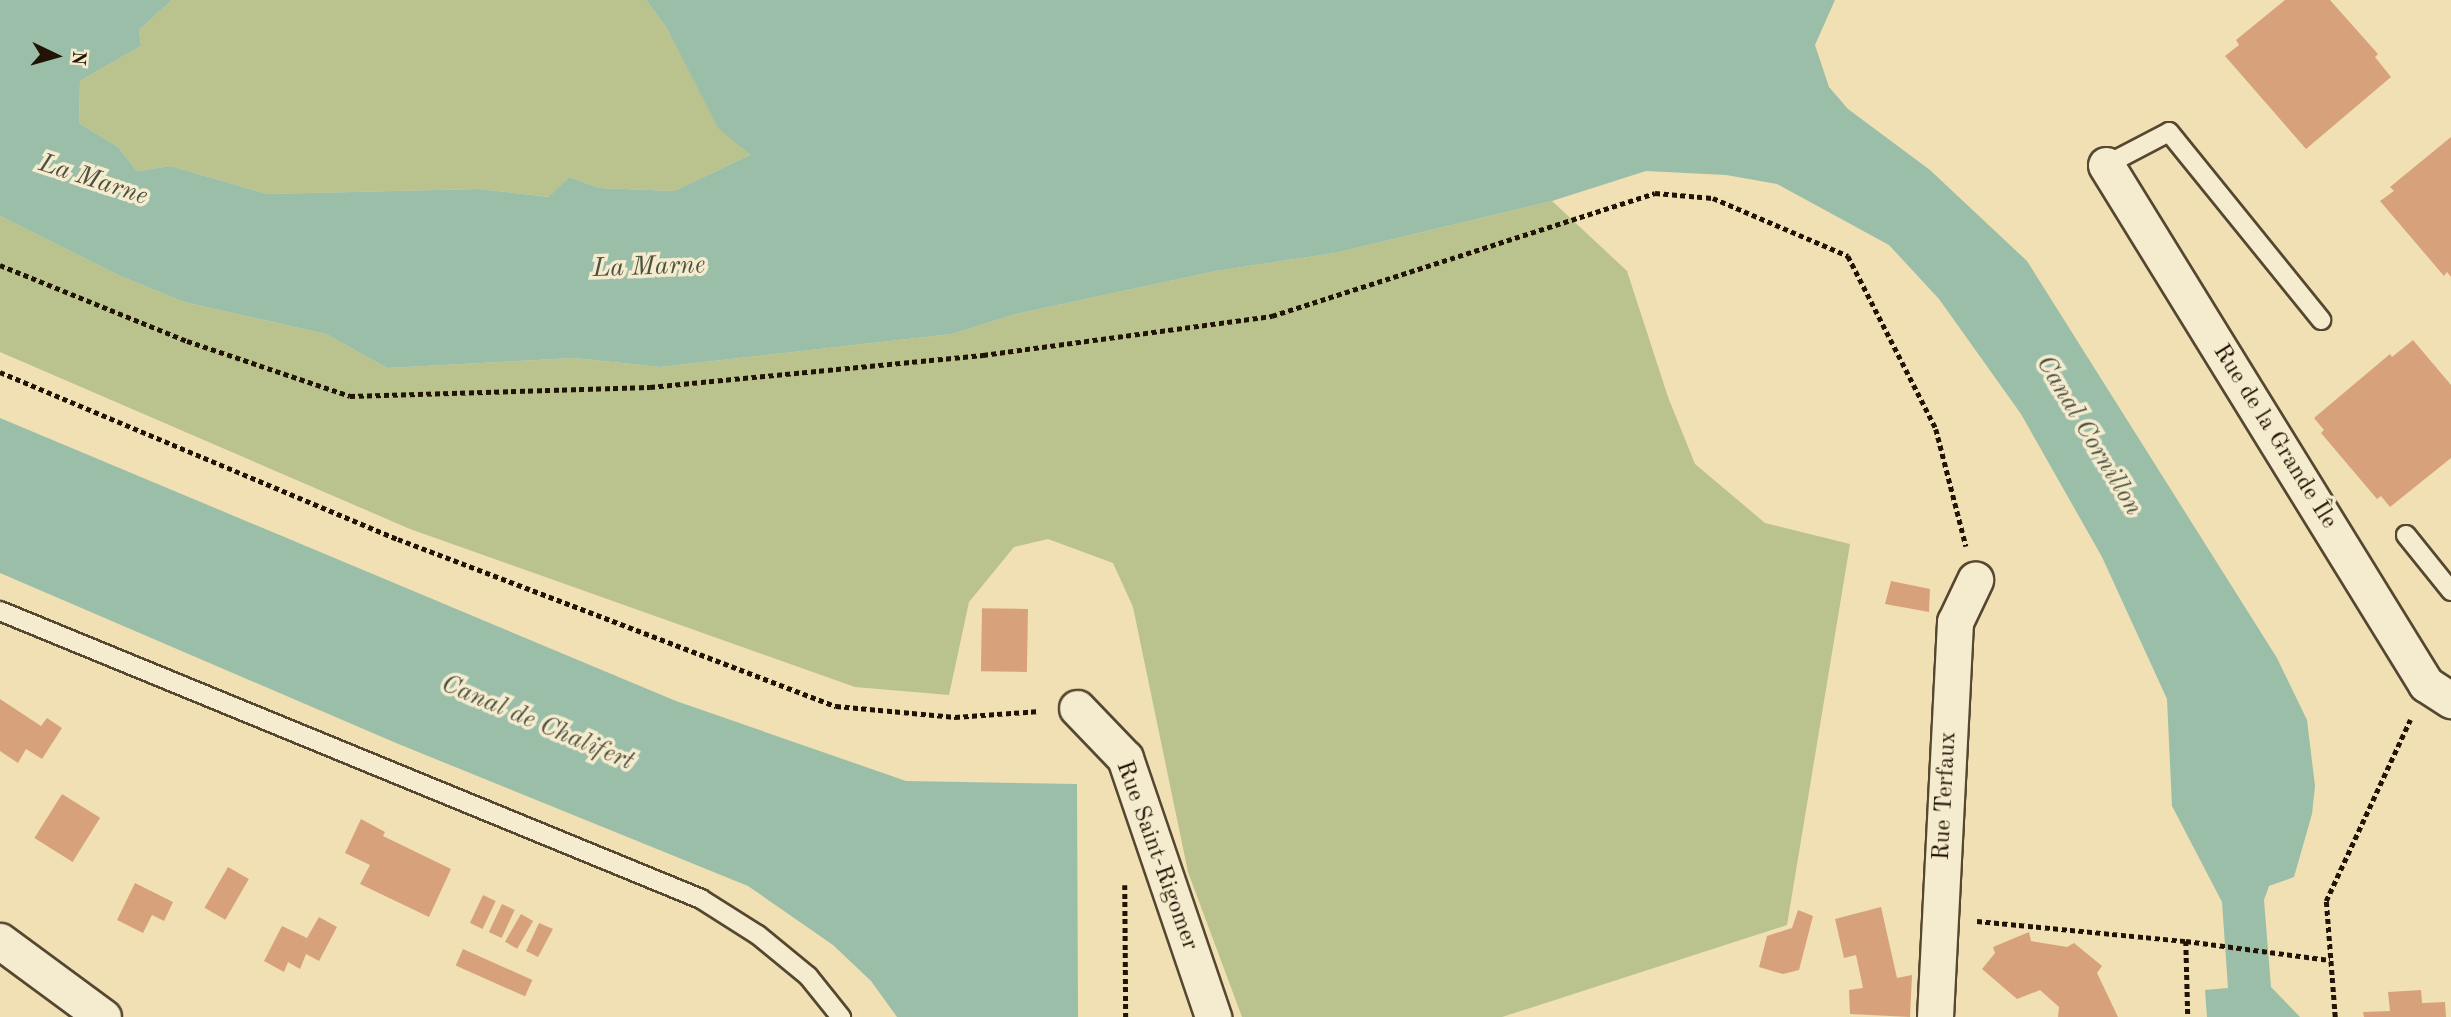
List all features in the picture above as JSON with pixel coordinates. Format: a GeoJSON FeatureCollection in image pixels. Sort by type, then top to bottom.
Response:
{"type":"FeatureCollection","features":[{"type":"Feature","properties":{"kind":"street","name":"Rue de la Grande Île"},"geometry":{"type":"LineString","coordinates":[[2106,165],[2439,692]]}},
{"type":"Feature","properties":{"kind":"street","name":"Rue Terfaux"},"geometry":{"type":"LineString","coordinates":[[1935,1017],[1955,622],[1975,580]]}},
{"type":"Feature","properties":{"kind":"street","name":"Rue Saint-Rigomer"},"geometry":{"type":"LineString","coordinates":[[1077,708],[1125,758],[1213,1017]]}},
{"type":"Feature","properties":{"kind":"street"},"geometry":{"type":"LineString","coordinates":[[0,940],[103,1017]]}},
{"type":"Feature","properties":{"kind":"lane"},"geometry":{"type":"LineString","coordinates":[[2106,165],[2168,132],[2321,320]]}},
{"type":"Feature","properties":{"kind":"lane"},"geometry":{"type":"LineString","coordinates":[[2406,535],[2451,591]]}},
{"type":"Feature","properties":{"kind":"lane"},"geometry":{"type":"LineString","coordinates":[[0,611],[701,899],[758,935],[808,976],[841,1017]]}},
{"type":"Feature","properties":{"kind":"path"},"geometry":{"type":"LineString","coordinates":[[0,265],[187,341],[350,396],[650,387],[983,355],[1272,316],[1655,193],[1713,198],[1848,256],[1936,429],[1975,580]]}},
{"type":"Feature","properties":{"kind":"path"},"geometry":{"type":"LineString","coordinates":[[0,372],[398,539],[836,706],[955,717],[1077,708]]}},
{"type":"Feature","properties":{"kind":"path"},"geometry":{"type":"LineString","coordinates":[[2335,1017],[2326,901],[2439,692]]}},
{"type":"Feature","properties":{"kind":"path"},"geometry":{"type":"LineString","coordinates":[[1940,918],[2270,950],[2330,960]]}},
{"type":"Feature","properties":{"kind":"path"},"geometry":{"type":"LineString","coordinates":[[2186,941],[2188,1017]]}},
{"type":"Feature","properties":{"kind":"shaded area"},"geometry":{"type":"Polygon","coordinates":[[[172,0],[646,0],[666,27],[718,127],[750,155],[674,191],[600,188],[569,177],[550,197],[479,189],[267,194],[171,166],[137,171],[118,147],[79,123],[80,81],[141,46],[139,30],[172,0]]]}},
{"type":"Feature","properties":{"kind":"shaded area"},"geometry":{"type":"Polygon","coordinates":[[[1552,201],[1627,271],[1668,397],[1695,464],[1765,523],[1850,544],[1787,925],[1502,1017],[1242,1017],[1188,872],[1133,607],[1113,563],[1048,539],[1014,547],[969,602],[949,695],[855,687],[410,529],[0,352],[0,216],[118,275],[184,302],[326,334],[387,368],[574,358],[660,367],[952,334],[1016,314],[1216,271],[1335,253],[1552,201]]]}},
{"type":"Feature","properties":{"kind":"water"},"geometry":{"type":"Polygon","coordinates":[[[0,0],[172,0],[139,30],[141,46],[80,81],[79,123],[118,147],[137,171],[171,166],[267,194],[479,189],[549,197],[569,177],[600,188],[674,191],[750,155],[718,128],[666,27],[646,0],[1835,0],[1815,45],[1829,87],[1848,109],[1930,170],[2027,261],[2277,658],[2307,720],[2315,786],[2312,814],[2294,877],[2269,886],[2264,900],[2271,987],[2300,1017],[2207,1017],[2205,990],[2228,988],[2222,902],[2172,806],[2167,699],[2102,557],[2021,414],[1939,299],[1889,245],[1777,184],[1726,175],[1646,171],[1552,201],[1335,253],[1216,271],[1016,314],[952,334],[660,367],[574,358],[387,368],[326,334],[184,302],[118,275],[0,216],[0,0]]]}},
{"type":"Feature","properties":{"kind":"water","name":"Canal de Chalifert"},"geometry":{"type":"Polygon","coordinates":[[[0,418],[676,701],[906,781],[1077,784],[1078,1017],[897,1017],[871,981],[833,945],[748,886],[396,743],[0,573],[0,418]]]}},
{"type":"Feature","properties":{"kind":"building"},"geometry":{"type":"Polygon","coordinates":[[[2285,0],[2330,0],[2378,54],[2375,57],[2391,77],[2306,149],[2225,56],[2239,45],[2236,40],[2285,0]]]}},
{"type":"Feature","properties":{"kind":"building"},"geometry":{"type":"Polygon","coordinates":[[[2451,137],[2451,277],[2447,272],[2444,276],[2380,201],[2394,191],[2390,187],[2451,137]]]}},
{"type":"Feature","properties":{"kind":"building"},"geometry":{"type":"Polygon","coordinates":[[[2413,340],[2451,385],[2451,458],[2390,507],[2381,496],[2377,499],[2321,433],[2324,430],[2314,418],[2390,354],[2392,357],[2413,340]]]}},
{"type":"Feature","properties":{"kind":"building"},"geometry":{"type":"Polygon","coordinates":[[[1891,581],[1930,589],[1929,612],[1885,604],[1891,581]]]}},
{"type":"Feature","properties":{"kind":"building"},"geometry":{"type":"Polygon","coordinates":[[[982,608],[1028,609],[1027,672],[981,671],[982,608]]]}},
{"type":"Feature","properties":{"kind":"building"},"geometry":{"type":"Polygon","coordinates":[[[0,699],[41,726],[47,718],[62,728],[42,759],[26,749],[18,763],[0,751],[0,699]]]}},
{"type":"Feature","properties":{"kind":"building"},"geometry":{"type":"Polygon","coordinates":[[[62,794],[100,818],[73,862],[34,838],[62,794]]]}},
{"type":"Feature","properties":{"kind":"building"},"geometry":{"type":"Polygon","coordinates":[[[361,819],[385,832],[383,836],[451,869],[429,917],[360,884],[370,865],[345,853],[361,819]]]}},
{"type":"Feature","properties":{"kind":"building"},"geometry":{"type":"Polygon","coordinates":[[[228,867],[249,879],[225,920],[204,908],[228,867]]]}},
{"type":"Feature","properties":{"kind":"building"},"geometry":{"type":"Polygon","coordinates":[[[135,883],[173,902],[164,921],[152,915],[143,933],[117,920],[135,883]]]}},
{"type":"Feature","properties":{"kind":"building"},"geometry":{"type":"Polygon","coordinates":[[[483,895],[496,901],[483,929],[470,923],[483,895]]]}},
{"type":"Feature","properties":{"kind":"building"},"geometry":{"type":"Polygon","coordinates":[[[502,904],[515,910],[502,938],[489,932],[502,904]]]}},
{"type":"Feature","properties":{"kind":"building"},"geometry":{"type":"Polygon","coordinates":[[[1881,907],[1897,978],[1912,975],[1910,1017],[1850,1014],[1849,990],[1863,988],[1856,955],[1844,958],[1835,919],[1881,907]]]}},
{"type":"Feature","properties":{"kind":"building"},"geometry":{"type":"Polygon","coordinates":[[[1798,910],[1813,916],[1799,970],[1783,974],[1759,967],[1767,936],[1792,928],[1798,910]]]}},
{"type":"Feature","properties":{"kind":"building"},"geometry":{"type":"Polygon","coordinates":[[[521,914],[533,921],[517,949],[505,942],[521,914]]]}},
{"type":"Feature","properties":{"kind":"building"},"geometry":{"type":"Polygon","coordinates":[[[319,917],[337,927],[319,961],[306,954],[300,969],[288,962],[284,972],[264,961],[282,926],[307,938],[319,917]]]}},
{"type":"Feature","properties":{"kind":"building"},"geometry":{"type":"Polygon","coordinates":[[[539,923],[553,929],[538,957],[526,951],[539,923]]]}},
{"type":"Feature","properties":{"kind":"building"},"geometry":{"type":"Polygon","coordinates":[[[2029,932],[2031,941],[2067,947],[2074,943],[2102,966],[2097,973],[2118,1017],[2058,1017],[2059,1007],[2040,990],[2017,999],[1982,969],[1995,953],[1993,947],[2029,932]]]}},
{"type":"Feature","properties":{"kind":"building"},"geometry":{"type":"Polygon","coordinates":[[[463,949],[532,980],[525,996],[456,965],[463,949]]]}},
{"type":"Feature","properties":{"kind":"building"},"geometry":{"type":"Polygon","coordinates":[[[2421,990],[2422,1003],[2445,1002],[2446,1017],[2364,1017],[2363,1012],[2390,1011],[2388,992],[2421,990]]]}},
{"type":"Feature","properties":{"kind":"water label","name":"La Marne"},"geometry":{"type":"Point","coordinates":[93,181]}},
{"type":"Feature","properties":{"kind":"water label","name":"La Marne"},"geometry":{"type":"Point","coordinates":[649,268]}},
{"type":"Feature","properties":{"kind":"water label","name":"Canal Cornillon"},"geometry":{"type":"Point","coordinates":[2088,436]}}]}
